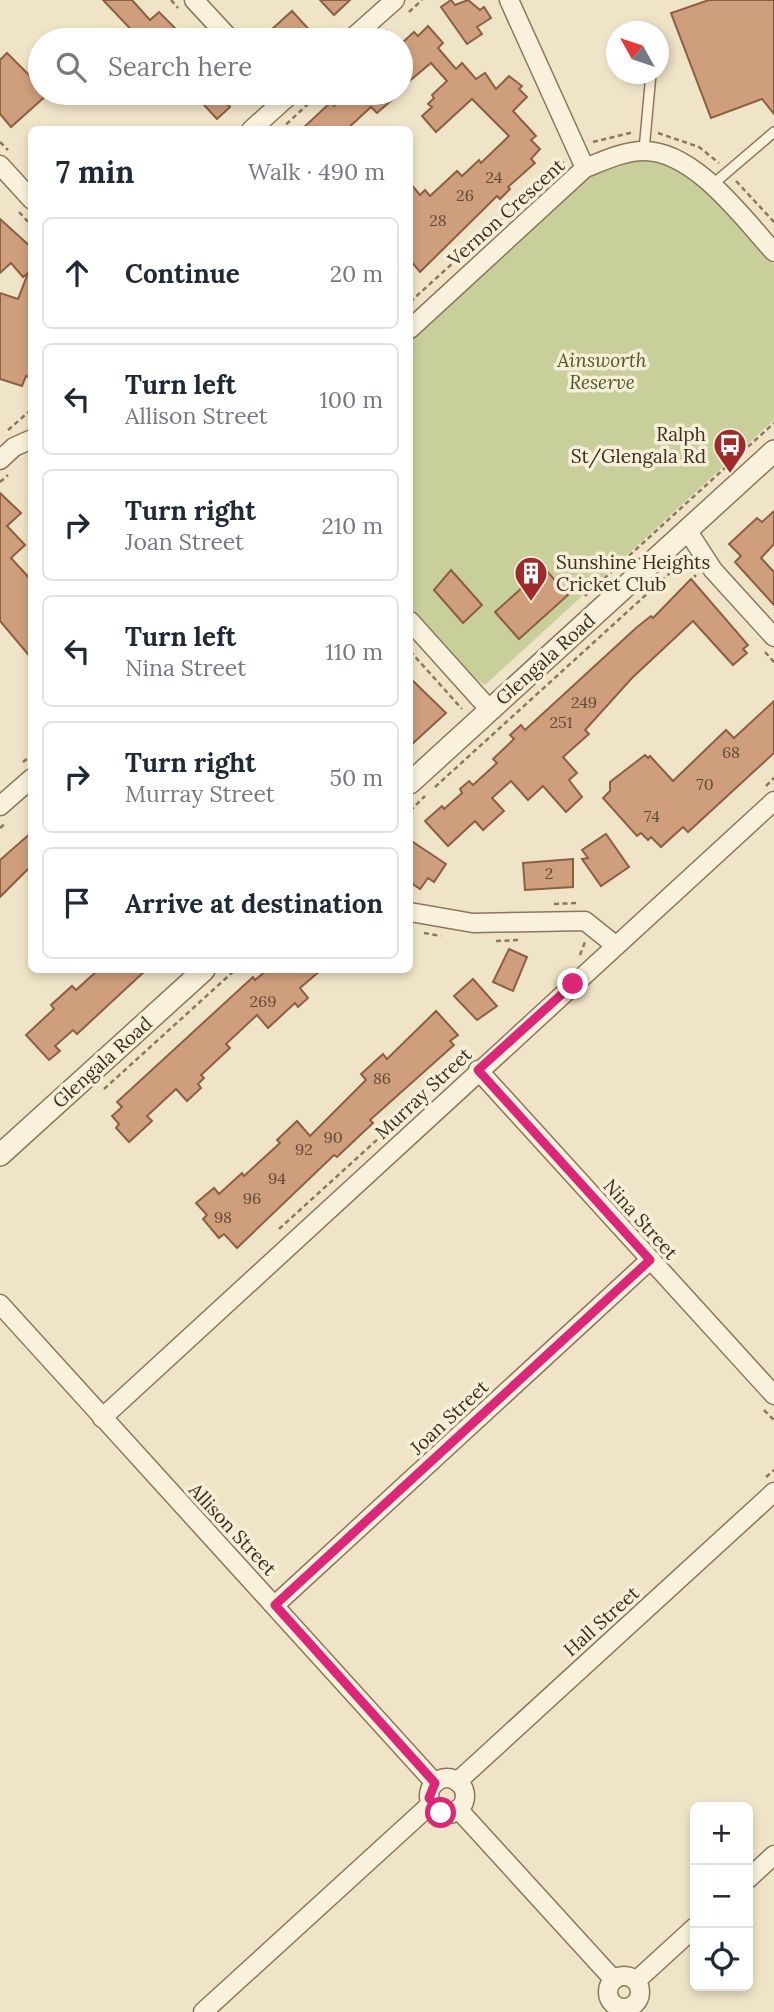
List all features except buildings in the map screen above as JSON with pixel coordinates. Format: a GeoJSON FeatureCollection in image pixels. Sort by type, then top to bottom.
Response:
{"type":"FeatureCollection","features":[{"type":"Feature","properties":{"kind":"street"},"geometry":{"type":"LineString","coordinates":[[194,0],[220,28]]}},
{"type":"Feature","properties":{"kind":"street"},"geometry":{"type":"LineString","coordinates":[[364,28],[395,0]]}},
{"type":"Feature","properties":{"kind":"street"},"geometry":{"type":"LineString","coordinates":[[509,0],[582,160]]}},
{"type":"Feature","properties":{"kind":"street"},"geometry":{"type":"LineString","coordinates":[[255,126],[275,105]]}},
{"type":"Feature","properties":{"kind":"street"},"geometry":{"type":"LineString","coordinates":[[645,150],[682,162],[712,185],[774,252]]}},
{"type":"Feature","properties":{"kind":"street","name":"Vernon Crescent"},"geometry":{"type":"LineString","coordinates":[[413,326],[582,160],[645,150]]}},
{"type":"Feature","properties":{"kind":"street"},"geometry":{"type":"LineString","coordinates":[[0,165],[28,196]]}},
{"type":"Feature","properties":{"kind":"street"},"geometry":{"type":"LineString","coordinates":[[0,460],[14,447],[28,441]]}},
{"type":"Feature","properties":{"kind":"street","name":"Glengala Road"},"geometry":{"type":"LineString","coordinates":[[413,780],[774,451]]}},
{"type":"Feature","properties":{"kind":"street"},"geometry":{"type":"LineString","coordinates":[[680,536],[774,637]]}},
{"type":"Feature","properties":{"kind":"street"},"geometry":{"type":"LineString","coordinates":[[413,624],[490,710]]}},
{"type":"Feature","properties":{"kind":"street"},"geometry":{"type":"LineString","coordinates":[[0,806],[28,782]]}},
{"type":"Feature","properties":{"kind":"street","name":"Murray Street"},"geometry":{"type":"LineString","coordinates":[[102,1418],[774,801]]}},
{"type":"Feature","properties":{"kind":"street"},"geometry":{"type":"LineString","coordinates":[[413,912],[486,923],[576,919],[593,924],[610,949]]}},
{"type":"Feature","properties":{"kind":"street"},"geometry":{"type":"LineString","coordinates":[[576,919],[592,936],[610,949]]}},
{"type":"Feature","properties":{"kind":"street","name":"Glengala Road"},"geometry":{"type":"LineString","coordinates":[[0,1155],[201,973]]}},
{"type":"Feature","properties":{"kind":"street","name":"Nina Street"},"geometry":{"type":"LineString","coordinates":[[478,1070],[774,1395]]}},
{"type":"Feature","properties":{"kind":"street","name":"Joan Street"},"geometry":{"type":"LineString","coordinates":[[275,1605],[650,1260]]}},
{"type":"Feature","properties":{"kind":"street","name":"Allison Street"},"geometry":{"type":"LineString","coordinates":[[0,1304],[435,1783]]}},
{"type":"Feature","properties":{"kind":"street","name":"Hall Street"},"geometry":{"type":"LineString","coordinates":[[457,1782],[774,1492]]}},
{"type":"Feature","properties":{"kind":"street"},"geometry":{"type":"LineString","coordinates":[[446,1778],[457,1782],[464,1792],[458,1809],[441,1813],[431,1804],[429,1792],[435,1783],[446,1778]]}},
{"type":"Feature","properties":{"kind":"street"},"geometry":{"type":"LineString","coordinates":[[203,2012],[431,1804]]}},
{"type":"Feature","properties":{"kind":"street"},"geometry":{"type":"LineString","coordinates":[[458,1809],[614,1980]]}},
{"type":"Feature","properties":{"kind":"street"},"geometry":{"type":"LineString","coordinates":[[753,1874],[774,1854]]}},
{"type":"Feature","properties":{"kind":"street"},"geometry":{"type":"LineString","coordinates":[[636,1981],[694,1928]]}},
{"type":"Feature","properties":{"kind":"street"},"geometry":{"type":"LineString","coordinates":[[626,1976],[636,1981],[640,1991],[640,2007],[606,2007],[608,1991],[614,1980],[626,1976]]}},
{"type":"Feature","properties":{"kind":"lane"},"geometry":{"type":"LineString","coordinates":[[645,150],[650,84]]}},
{"type":"Feature","properties":{"kind":"lane"},"geometry":{"type":"LineString","coordinates":[[712,185],[774,132]]}},
{"type":"Feature","properties":{"kind":"path"},"geometry":{"type":"LineString","coordinates":[[284,126],[307,105]]}},
{"type":"Feature","properties":{"kind":"path"},"geometry":{"type":"LineString","coordinates":[[413,299],[560,164],[582,160],[603,139],[646,131],[664,134],[699,147],[727,171],[774,222]]}},
{"type":"Feature","properties":{"kind":"path"},"geometry":{"type":"LineString","coordinates":[[0,438],[28,413]]}},
{"type":"Feature","properties":{"kind":"path"},"geometry":{"type":"LineString","coordinates":[[413,808],[682,562]]}},
{"type":"Feature","properties":{"kind":"path"},"geometry":{"type":"LineString","coordinates":[[413,654],[462,709]]}},
{"type":"Feature","properties":{"kind":"path"},"geometry":{"type":"LineString","coordinates":[[579,957],[583,944],[592,936]]}},
{"type":"Feature","properties":{"kind":"path"},"geometry":{"type":"LineString","coordinates":[[104,1089],[232,973]]}},
{"type":"Feature","properties":{"kind":"green space","name":"Ainsworth Reserve"},"geometry":{"type":"Polygon","coordinates":[[[641,160],[662,165],[682,173],[700,185],[731,215],[774,265],[774,420],[485,685],[469,674],[413,612],[413,337],[590,177],[627,162],[641,160]]]}},
{"type":"Feature","properties":{"kind":"place","name":"Ralph St/Glengala Rd"},"geometry":{"type":"Point","coordinates":[730,475]}},
{"type":"Feature","properties":{"kind":"place","name":"Sunshine Heights Cricket Club"},"geometry":{"type":"Point","coordinates":[531,603]}},
{"type":"Feature","properties":{"kind":"route"},"geometry":{"type":"LineString","coordinates":[[441,1813],[431,1804],[429,1798],[431,1786],[435,1783],[275,1605],[650,1260],[478,1070],[573,984]]}}]}
